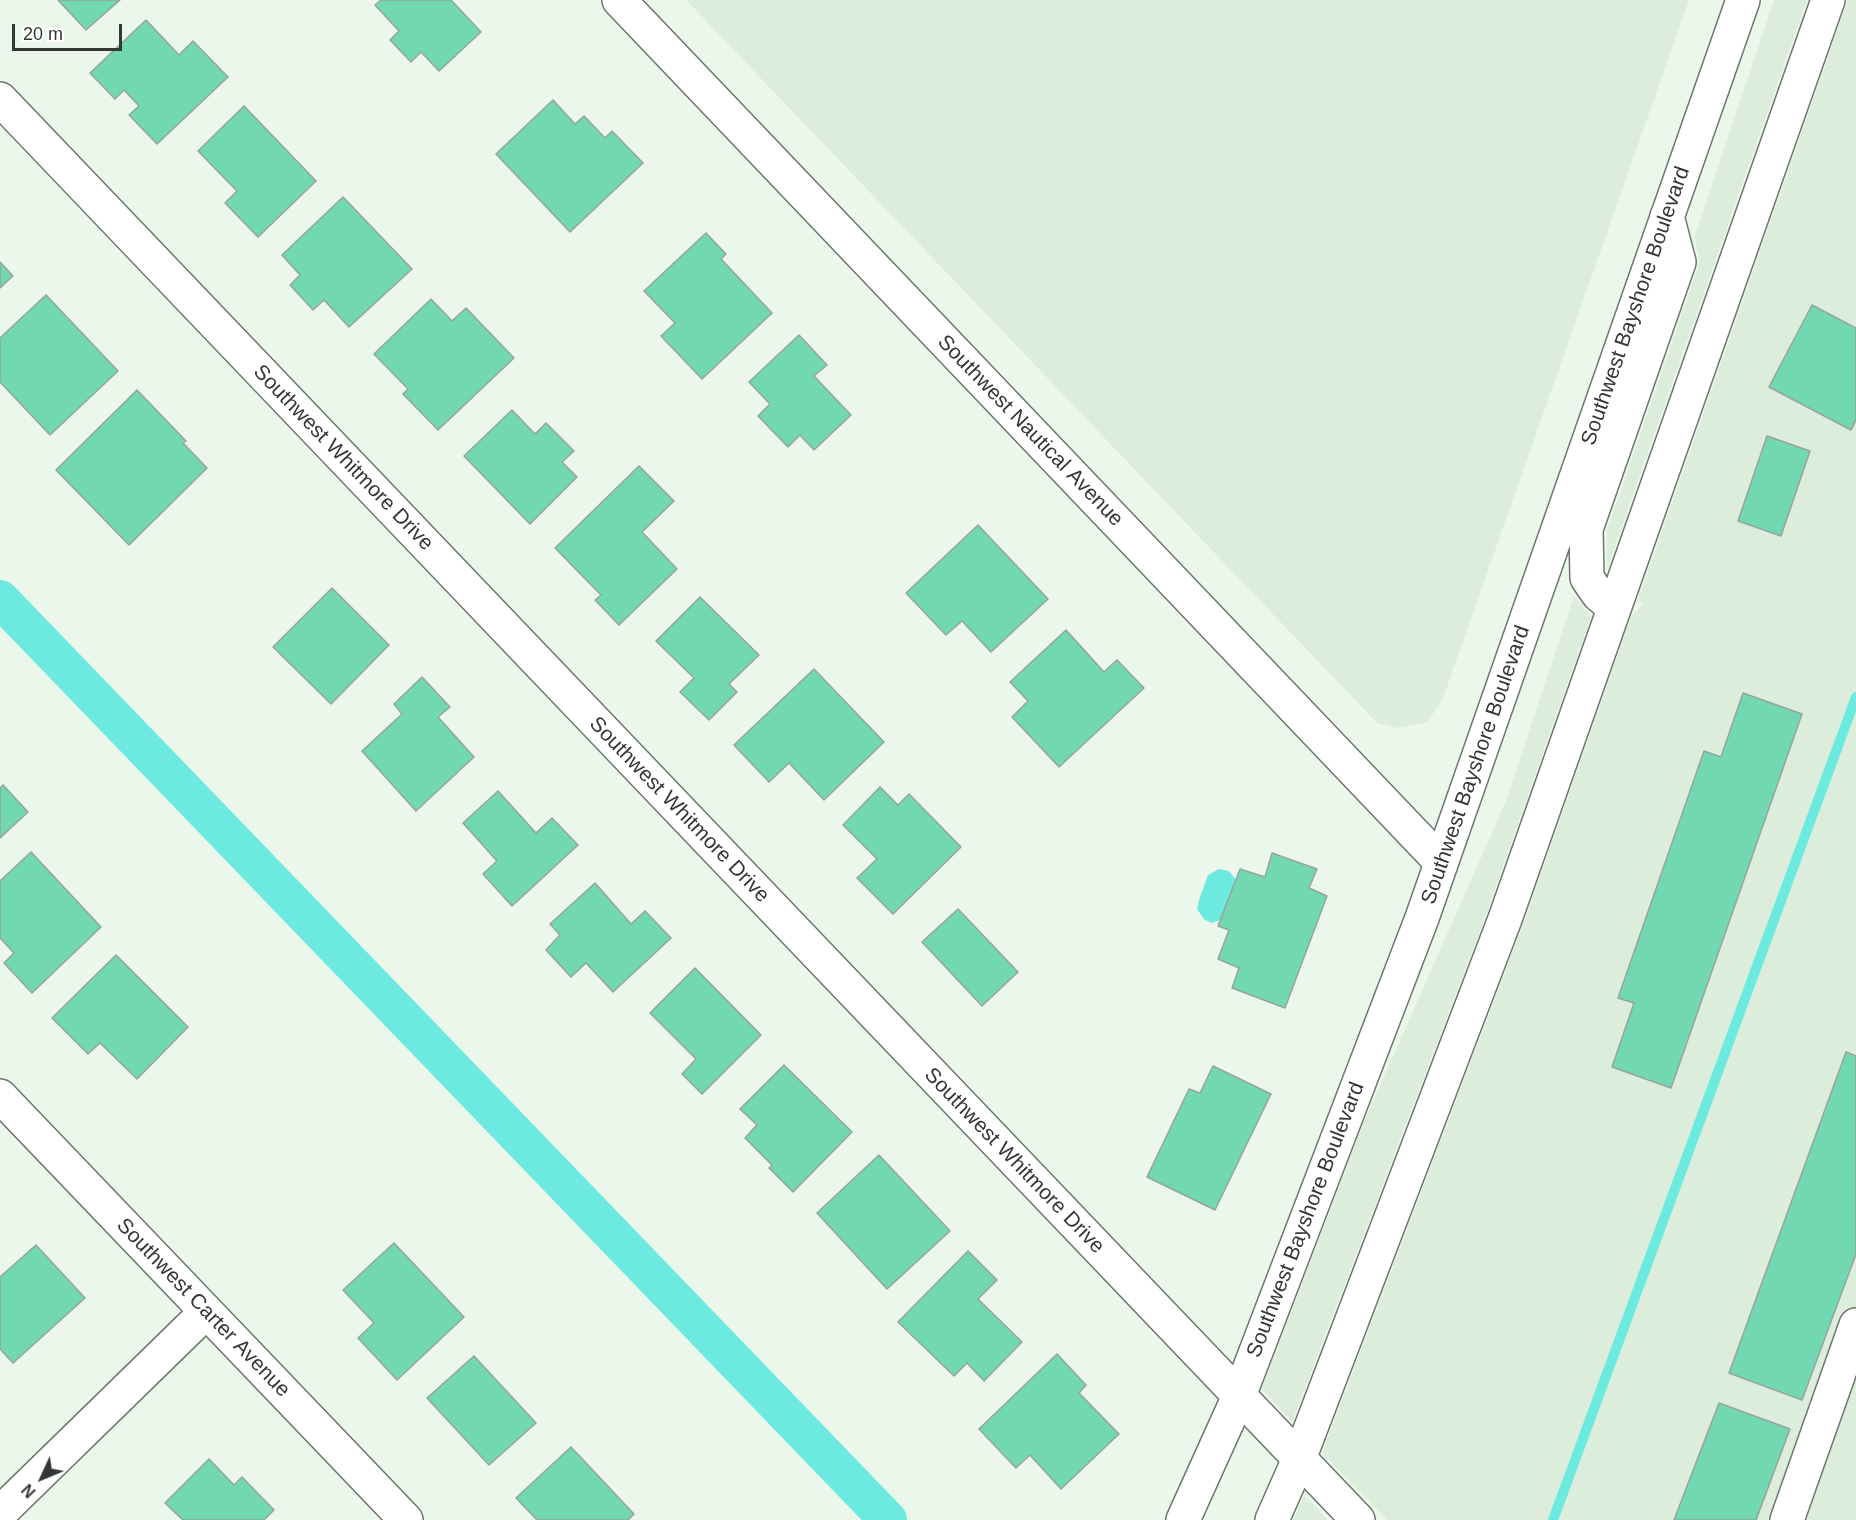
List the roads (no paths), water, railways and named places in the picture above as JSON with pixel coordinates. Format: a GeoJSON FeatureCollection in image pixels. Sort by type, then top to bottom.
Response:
{"type":"FeatureCollection","features":[{"type":"Feature","properties":{"kind":"street","name":"Southwest Nautical Avenue"},"geometry":{"type":"LineString","coordinates":[[619,0],[1441,862]]}},
{"type":"Feature","properties":{"kind":"street","name":"Southwest Bayshore Boulevard"},"geometry":{"type":"LineString","coordinates":[[1183,1520],[1239,1396],[1422,918],[1743,0]]}},
{"type":"Feature","properties":{"kind":"street"},"geometry":{"type":"LineString","coordinates":[[1272,1520],[1299,1459],[1505,919],[1828,0]]}},
{"type":"Feature","properties":{"kind":"street","name":"Southwest Whitmore Drive"},"geometry":{"type":"LineString","coordinates":[[0,99],[1358,1520]]}},
{"type":"Feature","properties":{"kind":"street"},"geometry":{"type":"LineString","coordinates":[[1614,608],[1598,594],[1587,578],[1586,529],[1679,262],[1667,216]]}},
{"type":"Feature","properties":{"kind":"street","name":"Southwest Carter Avenue"},"geometry":{"type":"LineString","coordinates":[[0,1096],[406,1520]]}},
{"type":"Feature","properties":{"kind":"street"},"geometry":{"type":"LineString","coordinates":[[0,1513],[206,1312]]}},
{"type":"Feature","properties":{"kind":"street"},"geometry":{"type":"LineString","coordinates":[[1787,1520],[1856,1325]]}},
{"type":"Feature","properties":{"kind":"water"},"geometry":{"type":"Polygon","coordinates":[[[1219,869],[1229,871],[1236,880],[1220,920],[1211,923],[1204,919],[1197,909],[1208,875],[1219,869]]]}},
{"type":"Feature","properties":{"kind":"waterway"},"geometry":{"type":"LineString","coordinates":[[0,599],[888,1520]]}},
{"type":"Feature","properties":{"kind":"waterway"},"geometry":{"type":"LineString","coordinates":[[1553,1520],[1856,697]]}}]}
